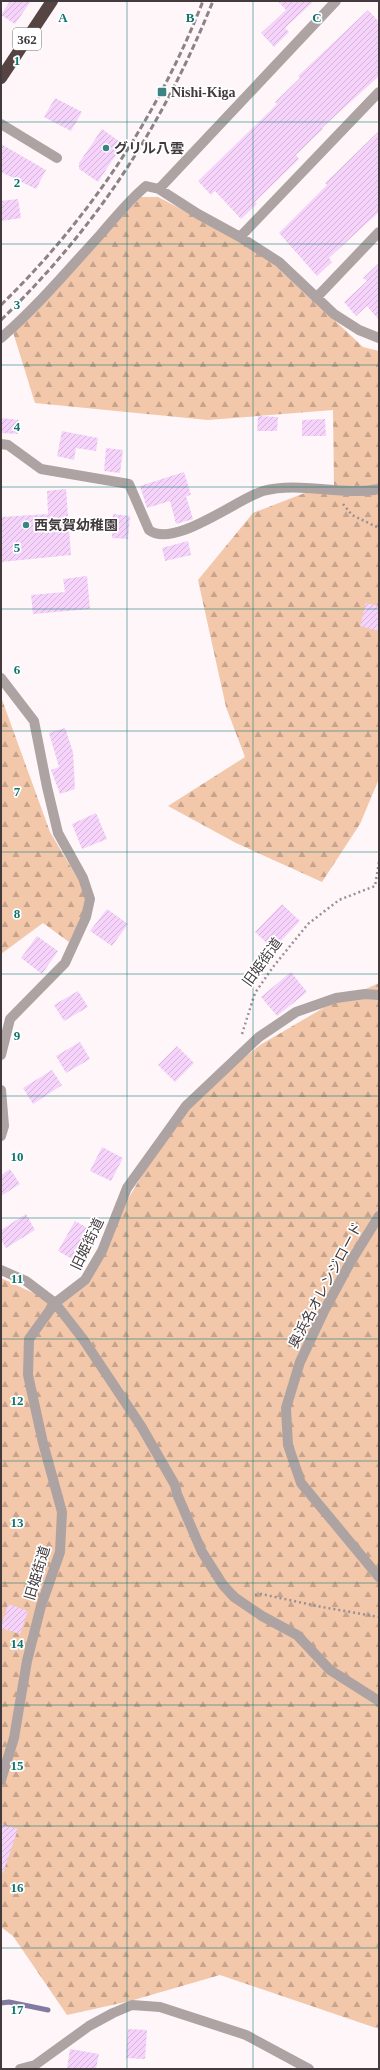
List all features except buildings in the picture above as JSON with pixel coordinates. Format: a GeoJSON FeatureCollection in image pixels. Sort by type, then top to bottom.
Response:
{"type":"FeatureCollection","features":[{"type":"Feature","properties":{"kind":"highway","name":"362"},"geometry":{"type":"LineString","coordinates":[[1,78],[52,1]]}},
{"type":"Feature","properties":{"kind":"street"},"geometry":{"type":"LineString","coordinates":[[159,189],[336,1]]}},
{"type":"Feature","properties":{"kind":"street"},"geometry":{"type":"LineString","coordinates":[[240,237],[379,92]]}},
{"type":"Feature","properties":{"kind":"street"},"geometry":{"type":"LineString","coordinates":[[1,124],[57,158]]}},
{"type":"Feature","properties":{"kind":"street"},"geometry":{"type":"LineString","coordinates":[[1,338],[24,317],[100,234],[126,203],[146,186],[159,189],[279,262],[334,314],[359,330],[379,338]]}},
{"type":"Feature","properties":{"kind":"street"},"geometry":{"type":"LineString","coordinates":[[316,298],[379,232]]}},
{"type":"Feature","properties":{"kind":"street"},"geometry":{"type":"LineString","coordinates":[[1,444],[8,445],[42,469],[129,484],[150,530],[156,535],[164,535],[186,530],[264,491],[293,488],[355,491],[379,489]]}},
{"type":"Feature","properties":{"kind":"street"},"geometry":{"type":"LineString","coordinates":[[1,678],[34,721],[58,833],[83,878],[90,899],[86,917],[65,963],[10,1019],[1,1055]]}},
{"type":"Feature","properties":{"kind":"street"},"geometry":{"type":"LineString","coordinates":[[238,1057],[259,1037],[296,1012],[336,998],[365,994],[379,995]]}},
{"type":"Feature","properties":{"kind":"street","name":"旧姫街道"},"geometry":{"type":"LineString","coordinates":[[1,1780],[14,1738],[27,1661],[40,1613],[60,1552],[62,1512],[43,1443],[28,1375],[29,1339],[55,1303],[85,1280],[102,1251],[127,1188],[186,1106],[238,1057]]}},
{"type":"Feature","properties":{"kind":"street"},"geometry":{"type":"LineString","coordinates":[[1,1090],[4,1126],[1,1136]]}},
{"type":"Feature","properties":{"kind":"street","name":"奥浜名オレンジロード"},"geometry":{"type":"LineString","coordinates":[[379,1216],[351,1261],[324,1311],[300,1362],[286,1408],[288,1445],[302,1483],[379,1576]]}},
{"type":"Feature","properties":{"kind":"street"},"geometry":{"type":"LineString","coordinates":[[1,1270],[26,1280],[55,1303],[87,1345],[141,1426],[175,1485],[177,1494],[202,1552],[223,1585],[234,1597],[262,1616],[297,1634],[330,1670],[379,1701]]}},
{"type":"Feature","properties":{"kind":"street"},"geometry":{"type":"LineString","coordinates":[[20,2069],[35,2065],[89,2026],[113,2012],[132,2005],[160,2007],[246,2035],[309,2069]]}},
{"type":"Feature","properties":{"kind":"path"},"geometry":{"type":"LineString","coordinates":[[331,490],[352,515],[379,528]]}},
{"type":"Feature","properties":{"kind":"path","name":"旧姫街道"},"geometry":{"type":"LineString","coordinates":[[238,1057],[242,1030],[255,993],[273,967],[308,924],[339,900],[375,886],[379,862]]}},
{"type":"Feature","properties":{"kind":"path"},"geometry":{"type":"LineString","coordinates":[[234,1597],[261,1594],[379,1617]]}},
{"type":"Feature","properties":{"kind":"green space"},"geometry":{"type":"Polygon","coordinates":[[[141,197],[158,197],[260,250],[363,347],[379,351],[379,779],[360,824],[322,882],[236,843],[168,806],[245,757],[226,707],[198,580],[253,513],[315,489],[334,488],[333,410],[208,420],[35,403],[12,329],[141,197]]]}},
{"type":"Feature","properties":{"kind":"green space"},"geometry":{"type":"Polygon","coordinates":[[[1,697],[50,832],[90,899],[69,942],[43,923],[1,954],[1,697]]]}},
{"type":"Feature","properties":{"kind":"green space"},"geometry":{"type":"Polygon","coordinates":[[[379,983],[379,2029],[220,1975],[130,2001],[67,2015],[13,1936],[1,1927],[1,1278],[55,1303],[75,1288],[172,1125],[208,1086],[260,1045],[325,1007],[379,983]]]}},
{"type":"Feature","properties":{"kind":"waterway"},"geometry":{"type":"LineString","coordinates":[[1,2003],[9,2002],[48,2010]]}},
{"type":"Feature","properties":{"kind":"railway"},"geometry":{"type":"LineString","coordinates":[[1,305],[33,272],[63,237],[92,201],[118,164],[143,125],[165,85],[185,44],[203,1]]}},
{"type":"Feature","properties":{"kind":"railway"},"geometry":{"type":"LineString","coordinates":[[1,320],[36,285],[68,248],[97,211],[124,172],[149,132],[172,90],[213,1]]}},
{"type":"Feature","properties":{"kind":"place","name":"Nishi-Kiga"},"geometry":{"type":"Point","coordinates":[162,92]}},
{"type":"Feature","properties":{"kind":"place","name":"グリル八雲"},"geometry":{"type":"Point","coordinates":[106,148]}},
{"type":"Feature","properties":{"kind":"place","name":"西気賀幼稚園"},"geometry":{"type":"Point","coordinates":[26,525]}}]}
